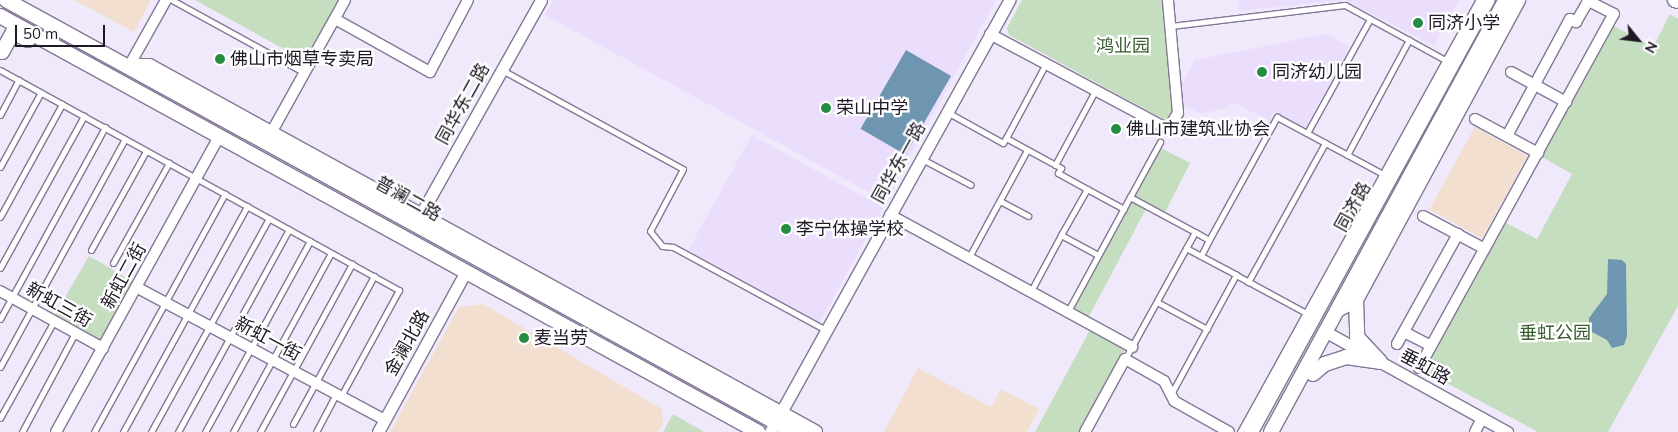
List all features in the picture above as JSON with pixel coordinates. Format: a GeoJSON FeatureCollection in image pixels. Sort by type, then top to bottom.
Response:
{"type":"FeatureCollection","features":[{"type":"Feature","properties":{"kind":"main road","name":"普澜二路"},"geometry":{"type":"LineString","coordinates":[[6,0],[418,220],[793,432]]}},
{"type":"Feature","properties":{"kind":"main road","name":"同济路"},"geometry":{"type":"LineString","coordinates":[[1250,432],[1290,352],[1323,301],[1488,0]]}},
{"type":"Feature","properties":{"kind":"main road","name":"同济路"},"geometry":{"type":"LineString","coordinates":[[1271,432],[1506,0]]}},
{"type":"Feature","properties":{"kind":"main road"},"geometry":{"type":"LineString","coordinates":[[1380,362],[1357,337],[1356,300],[1518,0]]}},
{"type":"Feature","properties":{"kind":"main road","name":"普澜二路"},"geometry":{"type":"LineString","coordinates":[[0,16],[464,275],[758,432]]}},
{"type":"Feature","properties":{"kind":"main road"},"geometry":{"type":"LineString","coordinates":[[1,54],[13,32],[218,138]]}},
{"type":"Feature","properties":{"kind":"main road"},"geometry":{"type":"LineString","coordinates":[[129,66],[149,66],[271,133],[418,220]]}},
{"type":"Feature","properties":{"kind":"main road"},"geometry":{"type":"LineString","coordinates":[[464,275],[741,432]]}},
{"type":"Feature","properties":{"kind":"main road"},"geometry":{"type":"LineString","coordinates":[[1338,310],[1356,300]]}},
{"type":"Feature","properties":{"kind":"main road"},"geometry":{"type":"LineString","coordinates":[[1313,355],[1313,374]]}},
{"type":"Feature","properties":{"kind":"main road"},"geometry":{"type":"LineString","coordinates":[[1282,432],[1313,374],[1325,364],[1346,357],[1380,362]]}},
{"type":"Feature","properties":{"kind":"main road"},"geometry":{"type":"LineString","coordinates":[[776,423],[815,432]]}},
{"type":"Feature","properties":{"kind":"street"},"geometry":{"type":"LineString","coordinates":[[129,66],[166,0]]}},
{"type":"Feature","properties":{"kind":"street"},"geometry":{"type":"LineString","coordinates":[[271,133],[345,0]]}},
{"type":"Feature","properties":{"kind":"street"},"geometry":{"type":"LineString","coordinates":[[335,19],[430,72],[468,0]]}},
{"type":"Feature","properties":{"kind":"street","name":"同华东二路"},"geometry":{"type":"LineString","coordinates":[[418,220],[541,0]]}},
{"type":"Feature","properties":{"kind":"street","name":"同华东一路"},"geometry":{"type":"LineString","coordinates":[[776,423],[1009,0]]}},
{"type":"Feature","properties":{"kind":"street"},"geometry":{"type":"LineString","coordinates":[[990,34],[1164,128],[1171,126],[1178,113],[1168,0]]}},
{"type":"Feature","properties":{"kind":"street"},"geometry":{"type":"LineString","coordinates":[[1419,368],[1614,14],[1587,0],[1576,22],[1570,19],[1507,136]]}},
{"type":"Feature","properties":{"kind":"street"},"geometry":{"type":"LineString","coordinates":[[1511,72],[1566,102]]}},
{"type":"Feature","properties":{"kind":"street"},"geometry":{"type":"LineString","coordinates":[[1475,119],[1538,153]]}},
{"type":"Feature","properties":{"kind":"street","name":"新虹二街"},"geometry":{"type":"LineString","coordinates":[[56,432],[218,138]]}},
{"type":"Feature","properties":{"kind":"street"},"geometry":{"type":"LineString","coordinates":[[890,214],[1132,346]]}},
{"type":"Feature","properties":{"kind":"street"},"geometry":{"type":"LineString","coordinates":[[1423,216],[1484,249]]}},
{"type":"Feature","properties":{"kind":"street"},"geometry":{"type":"LineString","coordinates":[[1397,344],[1458,234]]}},
{"type":"Feature","properties":{"kind":"street","name":"金澜北路"},"geometry":{"type":"LineString","coordinates":[[378,432],[464,275]]}},
{"type":"Feature","properties":{"kind":"street","name":"新虹一街"},"geometry":{"type":"LineString","coordinates":[[136,287],[385,420]]}},
{"type":"Feature","properties":{"kind":"street","name":"新虹三街"},"geometry":{"type":"LineString","coordinates":[[0,291],[103,348]]}},
{"type":"Feature","properties":{"kind":"street","name":"垂虹路"},"geometry":{"type":"LineString","coordinates":[[1326,332],[1507,432]]}},
{"type":"Feature","properties":{"kind":"street"},"geometry":{"type":"LineString","coordinates":[[1404,332],[1431,346]]}},
{"type":"Feature","properties":{"kind":"street"},"geometry":{"type":"LineString","coordinates":[[1085,432],[1125,359],[1164,381],[1174,401],[1229,432]]}},
{"type":"Feature","properties":{"kind":"street"},"geometry":{"type":"LineString","coordinates":[[1475,432],[1482,418]]}},
{"type":"Feature","properties":{"kind":"lane"},"geometry":{"type":"LineString","coordinates":[[172,0],[305,73]]}},
{"type":"Feature","properties":{"kind":"lane"},"geometry":{"type":"LineString","coordinates":[[1240,432],[1290,352],[1306,313],[1478,0]]}},
{"type":"Feature","properties":{"kind":"lane"},"geometry":{"type":"LineString","coordinates":[[1171,26],[1345,5],[1445,60]]}},
{"type":"Feature","properties":{"kind":"lane"},"geometry":{"type":"LineString","coordinates":[[1307,133],[1370,18]]}},
{"type":"Feature","properties":{"kind":"lane"},"geometry":{"type":"LineString","coordinates":[[1347,155],[1410,40]]}},
{"type":"Feature","properties":{"kind":"lane"},"geometry":{"type":"LineString","coordinates":[[0,70],[399,290],[316,432]]}},
{"type":"Feature","properties":{"kind":"lane"},"geometry":{"type":"LineString","coordinates":[[502,70],[683,169],[650,230],[662,246],[673,247],[827,331]]}},
{"type":"Feature","properties":{"kind":"lane"},"geometry":{"type":"LineString","coordinates":[[947,112],[1003,143],[1043,70]]}},
{"type":"Feature","properties":{"kind":"lane"},"geometry":{"type":"LineString","coordinates":[[0,115],[19,80]]}},
{"type":"Feature","properties":{"kind":"lane"},"geometry":{"type":"LineString","coordinates":[[1055,165],[1095,91]]}},
{"type":"Feature","properties":{"kind":"lane"},"geometry":{"type":"LineString","coordinates":[[0,167],[41,92]]}},
{"type":"Feature","properties":{"kind":"lane"},"geometry":{"type":"LineString","coordinates":[[0,217],[62,104]]}},
{"type":"Feature","properties":{"kind":"lane"},"geometry":{"type":"LineString","coordinates":[[0,268],[84,116]]}},
{"type":"Feature","properties":{"kind":"lane"},"geometry":{"type":"LineString","coordinates":[[1201,256],[1277,117],[1383,174]]}},
{"type":"Feature","properties":{"kind":"lane"},"geometry":{"type":"LineString","coordinates":[[0,319],[104,128]]}},
{"type":"Feature","properties":{"kind":"lane"},"geometry":{"type":"LineString","coordinates":[[1006,138],[1060,168],[1058,173],[1124,209]]}},
{"type":"Feature","properties":{"kind":"lane"},"geometry":{"type":"LineString","coordinates":[[0,367],[125,139]]}},
{"type":"Feature","properties":{"kind":"lane"},"geometry":{"type":"LineString","coordinates":[[1068,311],[1160,142]]}},
{"type":"Feature","properties":{"kind":"lane"},"geometry":{"type":"LineString","coordinates":[[1248,282],[1325,143]]}},
{"type":"Feature","properties":{"kind":"lane"},"geometry":{"type":"LineString","coordinates":[[91,250],[146,150]]}},
{"type":"Feature","properties":{"kind":"lane"},"geometry":{"type":"LineString","coordinates":[[969,257],[1027,150]]}},
{"type":"Feature","properties":{"kind":"lane"},"geometry":{"type":"LineString","coordinates":[[922,158],[971,185]]}},
{"type":"Feature","properties":{"kind":"lane"},"geometry":{"type":"LineString","coordinates":[[113,263],[169,163]]}},
{"type":"Feature","properties":{"kind":"lane"},"geometry":{"type":"LineString","coordinates":[[1031,290],[1087,189]]}},
{"type":"Feature","properties":{"kind":"lane"},"geometry":{"type":"LineString","coordinates":[[94,432],[225,194]]}},
{"type":"Feature","properties":{"kind":"lane"},"geometry":{"type":"LineString","coordinates":[[1130,197],[1210,240]]}},
{"type":"Feature","properties":{"kind":"lane"},"geometry":{"type":"LineString","coordinates":[[1000,201],[1028,216]]}},
{"type":"Feature","properties":{"kind":"lane"},"geometry":{"type":"LineString","coordinates":[[123,432],[247,206]]}},
{"type":"Feature","properties":{"kind":"lane"},"geometry":{"type":"LineString","coordinates":[[151,432],[269,218]]}},
{"type":"Feature","properties":{"kind":"lane"},"geometry":{"type":"LineString","coordinates":[[178,432],[289,229]]}},
{"type":"Feature","properties":{"kind":"lane"},"geometry":{"type":"LineString","coordinates":[[1125,359],[1196,232]]}},
{"type":"Feature","properties":{"kind":"lane"},"geometry":{"type":"LineString","coordinates":[[1061,234],[1098,255]]}},
{"type":"Feature","properties":{"kind":"lane"},"geometry":{"type":"LineString","coordinates":[[205,432],[310,241]]}},
{"type":"Feature","properties":{"kind":"lane"},"geometry":{"type":"LineString","coordinates":[[1186,248],[1306,313]]}},
{"type":"Feature","properties":{"kind":"lane"},"geometry":{"type":"LineString","coordinates":[[233,432],[331,252]]}},
{"type":"Feature","properties":{"kind":"lane"},"geometry":{"type":"LineString","coordinates":[[260,432],[352,264]]}},
{"type":"Feature","properties":{"kind":"lane"},"geometry":{"type":"LineString","coordinates":[[1171,395],[1236,275]]}},
{"type":"Feature","properties":{"kind":"lane"},"geometry":{"type":"LineString","coordinates":[[293,424],[374,276]]}},
{"type":"Feature","properties":{"kind":"lane"},"geometry":{"type":"LineString","coordinates":[[1321,285],[1323,301]]}},
{"type":"Feature","properties":{"kind":"lane"},"geometry":{"type":"LineString","coordinates":[[1157,302],[1207,329]]}},
{"type":"Feature","properties":{"kind":"lane"},"geometry":{"type":"LineString","coordinates":[[0,418],[54,321]]}},
{"type":"Feature","properties":{"kind":"lane"},"geometry":{"type":"LineString","coordinates":[[22,432],[76,332]]}},
{"type":"Feature","properties":{"kind":"shaded area"},"geometry":{"type":"Polygon","coordinates":[[[74,0],[151,0],[134,32],[74,0]]]}},
{"type":"Feature","properties":{"kind":"shaded area","name":"荣山中学"},"geometry":{"type":"Polygon","coordinates":[[[553,0],[996,0],[885,201],[545,15],[553,0]]]}},
{"type":"Feature","properties":{"kind":"shaded area"},"geometry":{"type":"Polygon","coordinates":[[[1238,0],[1343,0],[1239,11],[1238,0]]]}},
{"type":"Feature","properties":{"kind":"shaded area","name":"同济小学"},"geometry":{"type":"Polygon","coordinates":[[[1345,0],[1459,0],[1434,46],[1345,0]]]}},
{"type":"Feature","properties":{"kind":"shaded area","name":"同济幼儿园"},"geometry":{"type":"Polygon","coordinates":[[[1326,34],[1350,47],[1305,129],[1274,112],[1270,121],[1232,102],[1229,107],[1201,114],[1185,106],[1181,85],[1195,60],[1326,34]]]}},
{"type":"Feature","properties":{"kind":"shaded area"},"geometry":{"type":"Polygon","coordinates":[[[1475,127],[1527,156],[1482,238],[1429,209],[1475,127]]]}},
{"type":"Feature","properties":{"kind":"shaded area","name":"李宁体操学校"},"geometry":{"type":"Polygon","coordinates":[[[752,135],[883,208],[819,323],[688,250],[752,135]]]}},
{"type":"Feature","properties":{"kind":"shaded area"},"geometry":{"type":"Polygon","coordinates":[[[483,304],[662,409],[663,423],[658,432],[390,432],[459,307],[483,304]]]}},
{"type":"Feature","properties":{"kind":"shaded area"},"geometry":{"type":"Polygon","coordinates":[[[918,368],[991,407],[1001,389],[1039,409],[1027,432],[884,432],[918,368]]]}},
{"type":"Feature","properties":{"kind":"green space"},"geometry":{"type":"Polygon","coordinates":[[[195,0],[338,0],[306,61],[195,0]]]}},
{"type":"Feature","properties":{"kind":"green space","name":"鸿业园"},"geometry":{"type":"Polygon","coordinates":[[[1022,0],[1164,0],[1174,112],[1170,119],[1165,120],[1009,35],[1007,28],[1022,0]]]}},
{"type":"Feature","properties":{"kind":"green space","name":"垂虹公园"},"geometry":{"type":"Polygon","coordinates":[[[1670,14],[1678,19],[1678,306],[1608,432],[1538,432],[1424,371],[1506,223],[1537,239],[1572,174],[1542,157],[1614,26],[1653,47],[1670,14]]]}},
{"type":"Feature","properties":{"kind":"green space"},"geometry":{"type":"Polygon","coordinates":[[[1159,147],[1190,163],[1165,212],[1134,196],[1159,147]]]}},
{"type":"Feature","properties":{"kind":"green space"},"geometry":{"type":"Polygon","coordinates":[[[1131,201],[1146,209],[1088,318],[1073,310],[1131,201]]]}},
{"type":"Feature","properties":{"kind":"green space"},"geometry":{"type":"Polygon","coordinates":[[[89,256],[135,282],[100,342],[55,316],[89,256]]]}},
{"type":"Feature","properties":{"kind":"green space"},"geometry":{"type":"Polygon","coordinates":[[[1091,328],[1126,348],[1080,432],[1035,432],[1091,328]]]}},
{"type":"Feature","properties":{"kind":"green space"},"geometry":{"type":"Polygon","coordinates":[[[673,414],[704,432],[663,432],[673,414]]]}},
{"type":"Feature","properties":{"kind":"water"},"geometry":{"type":"Polygon","coordinates":[[[906,50],[951,76],[906,155],[860,129],[906,50]]]}},
{"type":"Feature","properties":{"kind":"water"},"geometry":{"type":"Polygon","coordinates":[[[1608,259],[1622,260],[1626,264],[1627,336],[1624,345],[1612,348],[1607,340],[1592,332],[1589,325],[1589,318],[1607,294],[1608,259]]]}},
{"type":"Feature","properties":{"kind":"place","name":"同济小学"},"geometry":{"type":"Point","coordinates":[1418,23]}},
{"type":"Feature","properties":{"kind":"place","name":"佛山市烟草专卖局"},"geometry":{"type":"Point","coordinates":[220,59]}},
{"type":"Feature","properties":{"kind":"place","name":"同济幼儿园"},"geometry":{"type":"Point","coordinates":[1262,72]}},
{"type":"Feature","properties":{"kind":"place","name":"荣山中学"},"geometry":{"type":"Point","coordinates":[826,108]}},
{"type":"Feature","properties":{"kind":"place","name":"佛山市建筑业协会"},"geometry":{"type":"Point","coordinates":[1116,129]}},
{"type":"Feature","properties":{"kind":"place","name":"李宁体操学校"},"geometry":{"type":"Point","coordinates":[786,229]}},
{"type":"Feature","properties":{"kind":"place","name":"麦当劳"},"geometry":{"type":"Point","coordinates":[524,338]}}]}
